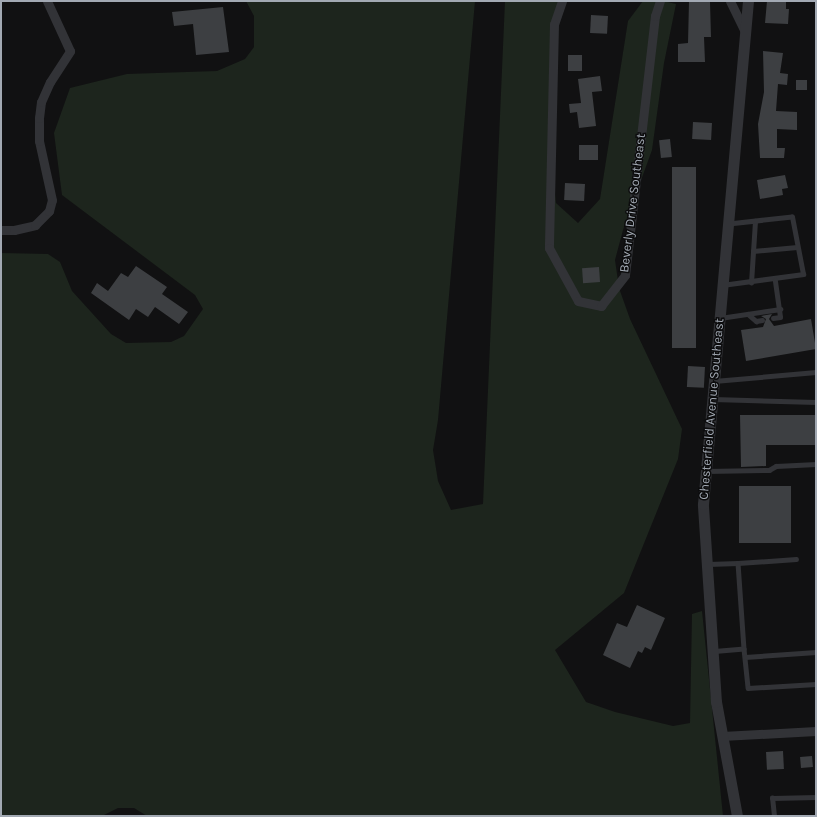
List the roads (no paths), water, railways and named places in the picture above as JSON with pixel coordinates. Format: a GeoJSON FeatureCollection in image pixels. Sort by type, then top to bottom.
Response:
{"type":"FeatureCollection","features":[{"type":"Feature","properties":{"kind":"street"},"geometry":{"type":"LineString","coordinates":[[1,230],[14,230],[35,225],[49,211],[52,200],[39,141],[39,118],[41,102],[50,82],[70,51],[47,1]]}},
{"type":"Feature","properties":{"kind":"street","name":"Beverly Drive Southeast"},"geometry":{"type":"LineString","coordinates":[[562,1],[554,24],[549,248],[578,301],[601,306],[625,275],[655,16],[660,1]]}},
{"type":"Feature","properties":{"kind":"street"},"geometry":{"type":"LineString","coordinates":[[730,1],[745,32]]}},
{"type":"Feature","properties":{"kind":"street","name":"Chesterfield Avenue Southeast"},"geometry":{"type":"LineString","coordinates":[[737,816],[716,702],[704,504],[719,318],[729,224],[748,1]]}},
{"type":"Feature","properties":{"kind":"street"},"geometry":{"type":"LineString","coordinates":[[722,736],[816,731]]}},
{"type":"Feature","properties":{"kind":"lane"},"geometry":{"type":"LineString","coordinates":[[722,285],[775,280],[803,274],[792,217],[729,224]]}},
{"type":"Feature","properties":{"kind":"lane"},"geometry":{"type":"LineString","coordinates":[[751,282],[754,221]]}},
{"type":"Feature","properties":{"kind":"lane"},"geometry":{"type":"LineString","coordinates":[[753,251],[798,246]]}},
{"type":"Feature","properties":{"kind":"lane"},"geometry":{"type":"LineString","coordinates":[[773,318],[780,316],[775,280]]}},
{"type":"Feature","properties":{"kind":"lane"},"geometry":{"type":"LineString","coordinates":[[719,318],[780,309]]}},
{"type":"Feature","properties":{"kind":"lane"},"geometry":{"type":"LineString","coordinates":[[748,314],[756,321],[762,320]]}},
{"type":"Feature","properties":{"kind":"lane"},"geometry":{"type":"LineString","coordinates":[[714,381],[816,372]]}},
{"type":"Feature","properties":{"kind":"lane"},"geometry":{"type":"LineString","coordinates":[[713,399],[816,402]]}},
{"type":"Feature","properties":{"kind":"lane"},"geometry":{"type":"LineString","coordinates":[[706,471],[769,470],[776,466],[816,464]]}},
{"type":"Feature","properties":{"kind":"lane"},"geometry":{"type":"LineString","coordinates":[[707,564],[796,559]]}},
{"type":"Feature","properties":{"kind":"lane"},"geometry":{"type":"LineString","coordinates":[[738,563],[748,688],[816,684]]}},
{"type":"Feature","properties":{"kind":"lane"},"geometry":{"type":"LineString","coordinates":[[712,652],[744,649]]}},
{"type":"Feature","properties":{"kind":"lane"},"geometry":{"type":"LineString","coordinates":[[745,657],[816,652]]}},
{"type":"Feature","properties":{"kind":"lane"},"geometry":{"type":"LineString","coordinates":[[774,816],[772,798],[816,797]]}}]}
